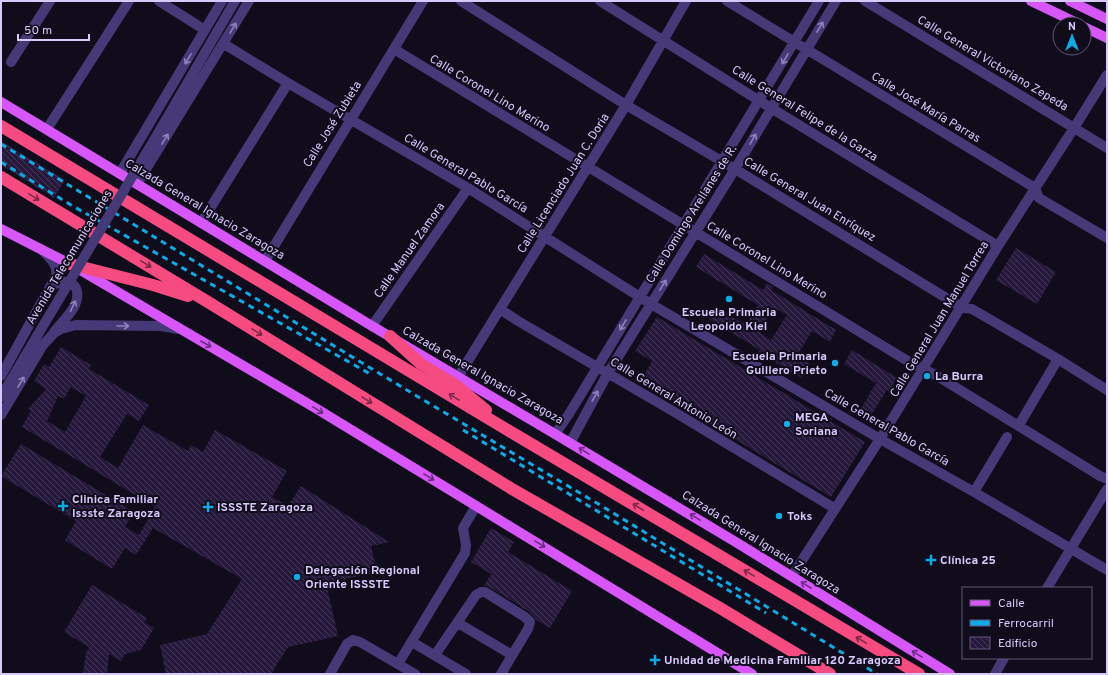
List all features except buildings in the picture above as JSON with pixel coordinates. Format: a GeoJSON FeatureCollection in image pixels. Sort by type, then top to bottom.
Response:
{"type":"FeatureCollection","features":[{"type":"Feature","properties":{"kind":"highway"},"geometry":{"type":"LineString","coordinates":[[1,126],[516,435],[918,673]]}},
{"type":"Feature","properties":{"kind":"highway"},"geometry":{"type":"LineString","coordinates":[[1,177],[512,489],[713,604],[830,674]]}},
{"type":"Feature","properties":{"kind":"highway"},"geometry":{"type":"LineString","coordinates":[[70,264],[153,285],[208,302]]}},
{"type":"Feature","properties":{"kind":"highway"},"geometry":{"type":"LineString","coordinates":[[390,336],[421,364],[457,386],[516,435]]}},
{"type":"Feature","properties":{"kind":"main road"},"geometry":{"type":"LineString","coordinates":[[1031,1],[1062,16]]}},
{"type":"Feature","properties":{"kind":"main road"},"geometry":{"type":"LineString","coordinates":[[1074,2],[1107,19]]}},
{"type":"Feature","properties":{"kind":"main road"},"geometry":{"type":"LineString","coordinates":[[1092,30],[1107,38]]}},
{"type":"Feature","properties":{"kind":"main road","name":"Calzada General Ignacio Zaragoza"},"geometry":{"type":"LineString","coordinates":[[1,102],[372,326],[792,576],[950,674]]}},
{"type":"Feature","properties":{"kind":"main road"},"geometry":{"type":"LineString","coordinates":[[1,229],[70,264],[316,409],[752,674]]}},
{"type":"Feature","properties":{"kind":"street"},"geometry":{"type":"LineString","coordinates":[[11,62],[50,1]]}},
{"type":"Feature","properties":{"kind":"street"},"geometry":{"type":"LineString","coordinates":[[47,129],[129,1]]}},
{"type":"Feature","properties":{"kind":"street"},"geometry":{"type":"LineString","coordinates":[[159,1],[205,30]]}},
{"type":"Feature","properties":{"kind":"street"},"geometry":{"type":"LineString","coordinates":[[120,173],[222,1]]}},
{"type":"Feature","properties":{"kind":"street","name":"Avenida Telecomunicaciones"},"geometry":{"type":"LineString","coordinates":[[1,397],[235,1]]}},
{"type":"Feature","properties":{"kind":"street"},"geometry":{"type":"LineString","coordinates":[[138,184],[249,1]]}},
{"type":"Feature","properties":{"kind":"street","name":"Calle José Zubieta"},"geometry":{"type":"LineString","coordinates":[[265,261],[423,1]]}},
{"type":"Feature","properties":{"kind":"street","name":"Calle General Juan Enríquez"},"geometry":{"type":"LineString","coordinates":[[461,1],[626,105],[735,169],[961,307],[972,309],[1107,390]]}},
{"type":"Feature","properties":{"kind":"street","name":"Calle General Felipe de la Garza"},"geometry":{"type":"LineString","coordinates":[[600,1],[771,108],[998,246]]}},
{"type":"Feature","properties":{"kind":"street","name":"Calle Licenciado Juan C. Doria"},"geometry":{"type":"LineString","coordinates":[[458,377],[546,237],[587,167],[626,105],[686,1]]}},
{"type":"Feature","properties":{"kind":"street","name":"Calle José María Parras"},"geometry":{"type":"LineString","coordinates":[[727,1],[1035,188],[1039,198],[1107,238]]}},
{"type":"Feature","properties":{"kind":"street","name":"Calle Domingo Arellanes de R."},"geometry":{"type":"LineString","coordinates":[[555,434],[598,368],[683,225],[723,163],[819,1]]}},
{"type":"Feature","properties":{"kind":"street","name":"Calle Domingo Arellanes de R."},"geometry":{"type":"LineString","coordinates":[[570,443],[608,373],[735,169],[836,1]]}},
{"type":"Feature","properties":{"kind":"street","name":"Calle General Victoriano Zepeda"},"geometry":{"type":"LineString","coordinates":[[865,1],[1107,148]]}},
{"type":"Feature","properties":{"kind":"street","name":"Calle General Pablo García"},"geometry":{"type":"LineString","coordinates":[[224,44],[468,188],[651,304],[880,439],[1107,570]]}},
{"type":"Feature","properties":{"kind":"street","name":"Calle Coronel Lino Merino"},"geometry":{"type":"LineString","coordinates":[[394,49],[922,370],[934,374],[1107,479]]}},
{"type":"Feature","properties":{"kind":"street","name":"Calle General Juan Manuel Torrea"},"geometry":{"type":"LineString","coordinates":[[792,576],[834,508],[880,439],[998,246],[1107,74]]}},
{"type":"Feature","properties":{"kind":"street"},"geometry":{"type":"LineString","coordinates":[[201,223],[288,83]]}},
{"type":"Feature","properties":{"kind":"street"},"geometry":{"type":"LineString","coordinates":[[139,142],[139,145],[145,152],[157,152]]}},
{"type":"Feature","properties":{"kind":"street","name":"Calle Manuel Zamora"},"geometry":{"type":"LineString","coordinates":[[372,326],[468,188]]}},
{"type":"Feature","properties":{"kind":"street","name":"Avenida Telecomunicaciones"},"geometry":{"type":"LineString","coordinates":[[3,370],[56,276],[56,268],[53,261],[42,249]]}},
{"type":"Feature","properties":{"kind":"street"},"geometry":{"type":"LineString","coordinates":[[50,336],[74,306],[77,294],[74,286],[67,281],[60,282],[51,287]]}},
{"type":"Feature","properties":{"kind":"street","name":"Calle General Antonio León"},"geometry":{"type":"LineString","coordinates":[[500,309],[834,508]]}},
{"type":"Feature","properties":{"kind":"street","name":"Avenida Telecomunicaciones"},"geometry":{"type":"LineString","coordinates":[[1,415],[43,345],[50,336],[61,329],[76,325],[161,326],[171,327],[182,331]]}},
{"type":"Feature","properties":{"kind":"street"},"geometry":{"type":"LineString","coordinates":[[1019,425],[1058,360]]}},
{"type":"Feature","properties":{"kind":"street"},"geometry":{"type":"LineString","coordinates":[[569,414],[582,420]]}},
{"type":"Feature","properties":{"kind":"street"},"geometry":{"type":"LineString","coordinates":[[974,492],[1007,437]]}},
{"type":"Feature","properties":{"kind":"street"},"geometry":{"type":"LineString","coordinates":[[1048,587],[1107,489]]}},
{"type":"Feature","properties":{"kind":"street"},"geometry":{"type":"LineString","coordinates":[[398,664],[465,552],[466,546],[463,528],[476,506]]}},
{"type":"Feature","properties":{"kind":"street"},"geometry":{"type":"LineString","coordinates":[[435,655],[478,593],[481,592],[488,594],[525,617],[530,622],[528,629],[501,674]]}},
{"type":"Feature","properties":{"kind":"street"},"geometry":{"type":"LineString","coordinates":[[458,623],[512,655]]}},
{"type":"Feature","properties":{"kind":"street"},"geometry":{"type":"LineString","coordinates":[[330,674],[348,644],[353,640],[360,642],[415,674]]}},
{"type":"Feature","properties":{"kind":"street"},"geometry":{"type":"LineString","coordinates":[[412,642],[466,674]]}},
{"type":"Feature","properties":{"kind":"street"},"geometry":{"type":"LineString","coordinates":[[995,674],[1003,659]]}},
{"type":"Feature","properties":{"kind":"railway"},"geometry":{"type":"LineString","coordinates":[[1,144],[415,395],[600,505],[877,674]]}},
{"type":"Feature","properties":{"kind":"railway"},"geometry":{"type":"LineString","coordinates":[[1,162],[71,205],[372,375]]}},
{"type":"Feature","properties":{"kind":"railway"},"geometry":{"type":"LineString","coordinates":[[463,430],[766,613]]}},
{"type":"Feature","properties":{"kind":"place","name":"Escuela Primaria Leopoldo Kiel"},"geometry":{"type":"Point","coordinates":[729,299]}},
{"type":"Feature","properties":{"kind":"place","name":"Escuela Primaria Guillero Prieto"},"geometry":{"type":"Point","coordinates":[835,363]}},
{"type":"Feature","properties":{"kind":"place","name":"La Burra"},"geometry":{"type":"Point","coordinates":[927,376]}},
{"type":"Feature","properties":{"kind":"place","name":"MEGA Soriana"},"geometry":{"type":"Point","coordinates":[787,424]}},
{"type":"Feature","properties":{"kind":"place","name":"Clinica Familiar Issste Zaragoza"},"geometry":{"type":"Point","coordinates":[63,506]}},
{"type":"Feature","properties":{"kind":"place","name":"ISSSTE Zaragoza"},"geometry":{"type":"Point","coordinates":[208,507]}},
{"type":"Feature","properties":{"kind":"place","name":"Toks"},"geometry":{"type":"Point","coordinates":[779,516]}},
{"type":"Feature","properties":{"kind":"place","name":"Clínica 25"},"geometry":{"type":"Point","coordinates":[931,560]}},
{"type":"Feature","properties":{"kind":"place","name":"Delegación Regional Oriente ISSSTE"},"geometry":{"type":"Point","coordinates":[297,577]}},
{"type":"Feature","properties":{"kind":"place","name":"Unidad de Medicina Familiar 120 Zaragoza"},"geometry":{"type":"Point","coordinates":[655,660]}}]}
